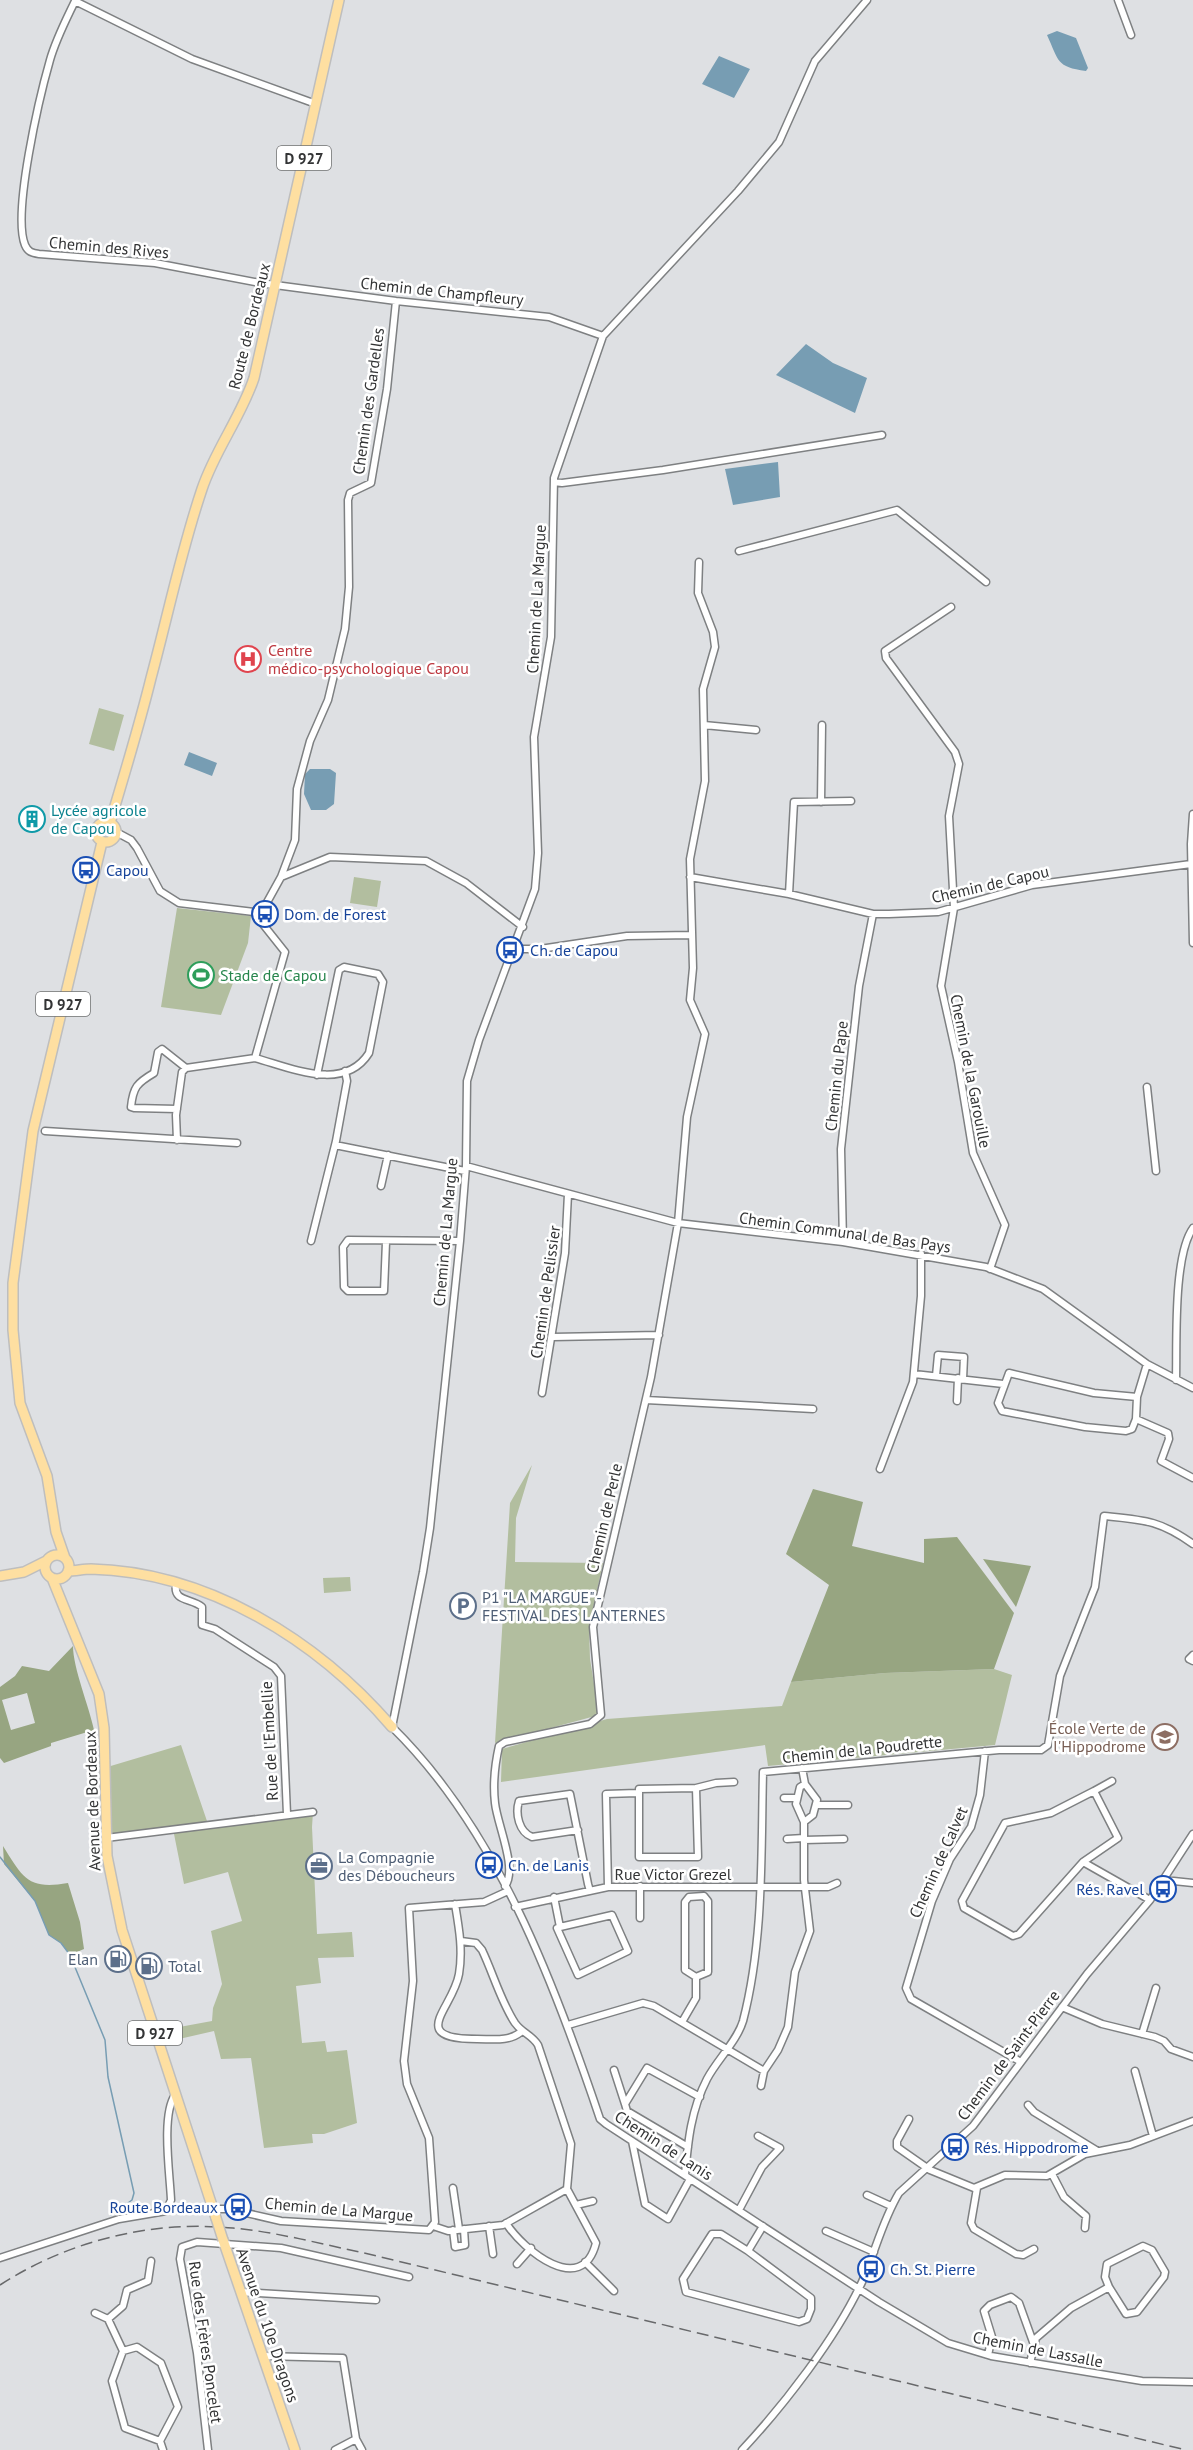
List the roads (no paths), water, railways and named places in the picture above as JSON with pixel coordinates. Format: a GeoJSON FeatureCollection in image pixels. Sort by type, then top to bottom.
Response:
{"type":"FeatureCollection","features":[{"type":"Feature","properties":{"kind":"main road","name":"Route de Bordeaux"},"geometry":{"type":"LineString","coordinates":[[110,823],[200,493],[213,459],[250,388],[339,0]]}},
{"type":"Feature","properties":{"kind":"main road"},"geometry":{"type":"LineString","coordinates":[[102,823],[110,823],[116,832],[111,841],[102,842],[97,837],[97,827],[102,823]]}},
{"type":"Feature","properties":{"kind":"main road","name":"D 927"},"geometry":{"type":"LineString","coordinates":[[66,1559],[56,1532],[47,1476],[20,1403],[12,1330],[13,1283],[33,1131],[102,842]]}},
{"type":"Feature","properties":{"kind":"main road","name":"D 927"},"geometry":{"type":"LineString","coordinates":[[48,1559],[56,1532]]}},
{"type":"Feature","properties":{"kind":"main road"},"geometry":{"type":"LineString","coordinates":[[0,1576],[24,1572],[56,1555],[89,1569],[140,1576],[176,1585],[240,1608],[293,1638],[342,1675],[392,1727]]}},
{"type":"Feature","properties":{"kind":"main road"},"geometry":{"type":"LineString","coordinates":[[48,1559],[45,1571],[51,1577]]}},
{"type":"Feature","properties":{"kind":"main road"},"geometry":{"type":"LineString","coordinates":[[62,1599],[68,1572],[66,1559]]}},
{"type":"Feature","properties":{"kind":"main road"},"geometry":{"type":"LineString","coordinates":[[24,1572],[62,1578],[68,1572],[89,1569]]}},
{"type":"Feature","properties":{"kind":"main road","name":"Avenue de Bordeaux"},"geometry":{"type":"LineString","coordinates":[[51,1577],[62,1599],[99,1694],[103,1721],[105,1838],[109,1874],[122,1930],[214,2213]]}},
{"type":"Feature","properties":{"kind":"main road","name":"Avenue du 10e Dragons"},"geometry":{"type":"LineString","coordinates":[[214,2213],[294,2450]]}},
{"type":"Feature","properties":{"kind":"street","name":"Chemin de La Margue"},"geometry":{"type":"LineString","coordinates":[[392,1727],[427,1552],[460,1241],[467,1082],[479,1040],[523,927],[535,889],[538,853],[534,737],[551,638],[554,482],[603,336],[738,190],[779,142],[815,61],[867,0]]}},
{"type":"Feature","properties":{"kind":"street"},"geometry":{"type":"LineString","coordinates":[[1118,0],[1131,35]]}},
{"type":"Feature","properties":{"kind":"street","name":"Chemin des Rives"},"geometry":{"type":"LineString","coordinates":[[275,284],[155,263],[31,253],[23,238],[23,210],[33,129],[50,59],[75,1],[192,59],[316,104]]}},
{"type":"Feature","properties":{"kind":"street","name":"Chemin de Champfleury"},"geometry":{"type":"LineString","coordinates":[[275,284],[396,301],[549,316],[603,336]]}},
{"type":"Feature","properties":{"kind":"street","name":"Chemin des Gardelles"},"geometry":{"type":"LineString","coordinates":[[281,877],[295,840],[297,789],[310,741],[328,700],[345,629],[349,587],[348,500],[350,493],[371,483],[387,389],[396,301]]}},
{"type":"Feature","properties":{"kind":"street"},"geometry":{"type":"LineString","coordinates":[[554,482],[562,483],[663,470],[882,435]]}},
{"type":"Feature","properties":{"kind":"street"},"geometry":{"type":"LineString","coordinates":[[739,551],[897,510],[986,582]]}},
{"type":"Feature","properties":{"kind":"street","name":"Chemin de Perle"},"geometry":{"type":"LineString","coordinates":[[506,1889],[507,1856],[494,1796],[499,1746],[505,1742],[590,1724],[601,1715],[593,1627],[646,1400],[678,1223],[687,1117],[705,1034],[690,1000],[692,935],[690,859],[705,781],[703,689],[716,647],[713,632],[698,593],[699,562]]}},
{"type":"Feature","properties":{"kind":"street","name":"Chemin de la Garouille"},"geometry":{"type":"LineString","coordinates":[[951,608],[885,651],[886,658],[955,752],[959,764],[949,816],[954,908],[941,986],[958,1062],[973,1153],[1005,1225],[990,1269]]}},
{"type":"Feature","properties":{"kind":"street"},"geometry":{"type":"LineString","coordinates":[[704,725],[756,730]]}},
{"type":"Feature","properties":{"kind":"street"},"geometry":{"type":"LineString","coordinates":[[821,802],[822,725]]}},
{"type":"Feature","properties":{"kind":"street"},"geometry":{"type":"LineString","coordinates":[[789,894],[794,802],[850,801]]}},
{"type":"Feature","properties":{"kind":"street"},"geometry":{"type":"LineString","coordinates":[[1193,814],[1191,864],[1193,943]]}},
{"type":"Feature","properties":{"kind":"street"},"geometry":{"type":"LineString","coordinates":[[116,832],[131,840],[153,883],[174,901],[257,912],[265,906],[281,877],[330,857],[426,861],[466,883],[523,927]]}},
{"type":"Feature","properties":{"kind":"street","name":"Chemin de Capou"},"geometry":{"type":"LineString","coordinates":[[690,876],[789,894],[873,914],[938,912],[1032,885],[1191,864]]}},
{"type":"Feature","properties":{"kind":"street"},"geometry":{"type":"LineString","coordinates":[[255,1058],[285,952],[258,918],[257,912]]}},
{"type":"Feature","properties":{"kind":"street","name":"Chemin du Pape"},"geometry":{"type":"LineString","coordinates":[[843,1242],[842,1149],[859,986],[873,914]]}},
{"type":"Feature","properties":{"kind":"street"},"geometry":{"type":"LineString","coordinates":[[513,949],[540,949],[627,936],[692,935]]}},
{"type":"Feature","properties":{"kind":"street"},"geometry":{"type":"LineString","coordinates":[[177,1140],[177,1109],[182,1072],[186,1068],[255,1058],[317,1075],[328,1076],[345,1071],[365,1059],[369,1053],[383,982],[378,974],[344,966],[336,977],[317,1075]]}},
{"type":"Feature","properties":{"kind":"street"},"geometry":{"type":"LineString","coordinates":[[177,1109],[131,1107],[132,1090],[136,1084],[154,1073],[158,1052],[162,1048],[186,1068]]}},
{"type":"Feature","properties":{"kind":"street"},"geometry":{"type":"LineString","coordinates":[[311,1241],[335,1144],[347,1080],[345,1071]]}},
{"type":"Feature","properties":{"kind":"street"},"geometry":{"type":"LineString","coordinates":[[1147,1087],[1156,1171]]}},
{"type":"Feature","properties":{"kind":"street"},"geometry":{"type":"LineString","coordinates":[[45,1131],[237,1143]]}},
{"type":"Feature","properties":{"kind":"street","name":"Chemin Communal de Bas Pays"},"geometry":{"type":"LineString","coordinates":[[335,1144],[465,1168],[678,1223],[843,1242],[921,1254],[990,1269],[1043,1289],[1147,1364],[1193,1388]]}},
{"type":"Feature","properties":{"kind":"street"},"geometry":{"type":"LineString","coordinates":[[381,1186],[388,1155]]}},
{"type":"Feature","properties":{"kind":"street","name":"Chemin de Pelissier"},"geometry":{"type":"LineString","coordinates":[[542,1393],[565,1253],[568,1194]]}},
{"type":"Feature","properties":{"kind":"street"},"geometry":{"type":"LineString","coordinates":[[1176,1380],[1177,1315],[1183,1247],[1193,1228]]}},
{"type":"Feature","properties":{"kind":"street"},"geometry":{"type":"LineString","coordinates":[[386,1242],[386,1287],[384,1291],[348,1291],[344,1287],[344,1247],[348,1240],[460,1241]]}},
{"type":"Feature","properties":{"kind":"street"},"geometry":{"type":"LineString","coordinates":[[880,1469],[914,1374],[921,1296],[921,1254]]}},
{"type":"Feature","properties":{"kind":"street"},"geometry":{"type":"LineString","coordinates":[[553,1337],[658,1335]]}},
{"type":"Feature","properties":{"kind":"street"},"geometry":{"type":"LineString","coordinates":[[936,1376],[938,1355],[964,1358],[957,1401]]}},
{"type":"Feature","properties":{"kind":"street"},"geometry":{"type":"LineString","coordinates":[[1137,1397],[1094,1393],[1013,1373],[1006,1376],[998,1403],[1002,1410],[1085,1427],[1126,1431],[1132,1429],[1136,1419],[1137,1397],[1147,1364]]}},
{"type":"Feature","properties":{"kind":"street"},"geometry":{"type":"LineString","coordinates":[[914,1374],[1003,1384]]}},
{"type":"Feature","properties":{"kind":"street"},"geometry":{"type":"LineString","coordinates":[[646,1400],[813,1409]]}},
{"type":"Feature","properties":{"kind":"street"},"geometry":{"type":"LineString","coordinates":[[1136,1419],[1168,1433],[1169,1439],[1161,1461],[1193,1478]]}},
{"type":"Feature","properties":{"kind":"street","name":"Chemin de la Poudrette"},"geometry":{"type":"LineString","coordinates":[[688,2177],[690,2121],[726,2048],[742,2024],[751,1982],[760,1886],[763,1772],[985,1751],[1041,1750],[1048,1745],[1060,1676],[1095,1587],[1104,1516],[1153,1521],[1171,1529],[1193,1544]]}},
{"type":"Feature","properties":{"kind":"street","name":"Rue de l'Embellie"},"geometry":{"type":"LineString","coordinates":[[176,1585],[175,1592],[178,1597],[202,1607],[202,1625],[215,1629],[274,1667],[280,1676],[287,1814]]}},
{"type":"Feature","properties":{"kind":"street"},"geometry":{"type":"LineString","coordinates":[[392,1727],[427,1763],[465,1820],[506,1889]]}},
{"type":"Feature","properties":{"kind":"street","name":"Chemin de Calvet"},"geometry":{"type":"LineString","coordinates":[[985,1751],[980,1795],[970,1827],[950,1859],[932,1901],[906,1988],[911,1998],[1022,2062]]}},
{"type":"Feature","properties":{"kind":"street"},"geometry":{"type":"LineString","coordinates":[[802,1768],[805,1784],[817,1800],[813,1815],[804,1822]]}},
{"type":"Feature","properties":{"kind":"street"},"geometry":{"type":"LineString","coordinates":[[1094,1791],[1118,1839],[1083,1862],[1019,1934],[1013,1936],[964,1908],[962,1901],[1005,1822],[1051,1813],[1112,1781]]}},
{"type":"Feature","properties":{"kind":"street"},"geometry":{"type":"LineString","coordinates":[[696,1788],[698,1857],[639,1857],[637,1793],[639,1789],[696,1788],[734,1782]]}},
{"type":"Feature","properties":{"kind":"street"},"geometry":{"type":"LineString","coordinates":[[761,2086],[764,2070],[778,2050],[788,2027],[798,1962],[810,1935],[810,1917],[804,1887],[804,1822],[796,1798],[800,1787],[805,1784]]}},
{"type":"Feature","properties":{"kind":"street"},"geometry":{"type":"LineString","coordinates":[[578,1830],[531,1838],[521,1830],[519,1802],[567,1793],[578,1830],[590,1891]]}},
{"type":"Feature","properties":{"kind":"street"},"geometry":{"type":"LineString","coordinates":[[608,1887],[606,1794],[637,1793]]}},
{"type":"Feature","properties":{"kind":"street"},"geometry":{"type":"LineString","coordinates":[[784,1798],[796,1798]]}},
{"type":"Feature","properties":{"kind":"street"},"geometry":{"type":"LineString","coordinates":[[816,1805],[848,1805]]}},
{"type":"Feature","properties":{"kind":"street"},"geometry":{"type":"LineString","coordinates":[[105,1838],[313,1812]]}},
{"type":"Feature","properties":{"kind":"street","name":"Chemin de Saint-Pierre"},"geometry":{"type":"LineString","coordinates":[[742,2450],[817,2355],[859,2289],[898,2193],[973,2126],[1062,2007],[1150,1900],[1193,1834]]}},
{"type":"Feature","properties":{"kind":"street"},"geometry":{"type":"LineString","coordinates":[[787,1839],[844,1839]]}},
{"type":"Feature","properties":{"kind":"street"},"geometry":{"type":"LineString","coordinates":[[1083,1862],[1150,1900]]}},
{"type":"Feature","properties":{"kind":"street"},"geometry":{"type":"LineString","coordinates":[[1164,1880],[1193,1883]]}},
{"type":"Feature","properties":{"kind":"street","name":"Rue Victor Grezel"},"geometry":{"type":"LineString","coordinates":[[515,1907],[608,1887],[828,1887],[837,1883]]}},
{"type":"Feature","properties":{"kind":"street"},"geometry":{"type":"LineString","coordinates":[[640,1886],[640,1918]]}},
{"type":"Feature","properties":{"kind":"street"},"geometry":{"type":"LineString","coordinates":[[695,1887],[695,1897]]}},
{"type":"Feature","properties":{"kind":"street","name":"Chemin de La Margue"},"geometry":{"type":"LineString","coordinates":[[214,2213],[229,2209],[295,2223],[429,2230],[433,2226],[435,2222],[429,2138],[407,2084],[404,2061],[413,1982],[410,1908],[492,1900],[506,1889]]}},
{"type":"Feature","properties":{"kind":"street","name":"Chemin de Lanis"},"geometry":{"type":"LineString","coordinates":[[506,1889],[568,2025],[600,2119],[859,2289]]}},
{"type":"Feature","properties":{"kind":"street"},"geometry":{"type":"LineString","coordinates":[[704,1896],[708,1901],[708,1972],[696,1977],[685,1970],[685,1902],[689,1897],[704,1896]]}},
{"type":"Feature","properties":{"kind":"street"},"geometry":{"type":"LineString","coordinates":[[554,1897],[560,1927],[557,1928],[578,1975],[628,1951],[612,1915],[560,1927]]}},
{"type":"Feature","properties":{"kind":"street"},"geometry":{"type":"LineString","coordinates":[[455,1904],[461,1941],[459,1976],[438,2017],[437,2026],[442,2034],[455,2039],[511,2039],[521,2032]]}},
{"type":"Feature","properties":{"kind":"street"},"geometry":{"type":"LineString","coordinates":[[461,1941],[477,1943],[521,2032],[533,2036],[538,2045],[572,2144],[567,2189],[596,2243],[593,2253],[585,2262],[572,2270],[561,2269],[513,2233],[506,2223]]}},
{"type":"Feature","properties":{"kind":"street"},"geometry":{"type":"LineString","coordinates":[[682,2022],[696,1998],[696,1977]]}},
{"type":"Feature","properties":{"kind":"street"},"geometry":{"type":"LineString","coordinates":[[1142,2034],[1156,1988]]}},
{"type":"Feature","properties":{"kind":"street"},"geometry":{"type":"LineString","coordinates":[[568,2025],[643,2003],[682,2022],[764,2070]]}},
{"type":"Feature","properties":{"kind":"street"},"geometry":{"type":"LineString","coordinates":[[1062,2007],[1102,2024],[1164,2041],[1171,2049],[1193,2057]]}},
{"type":"Feature","properties":{"kind":"street"},"geometry":{"type":"LineString","coordinates":[[625,2104],[647,2067],[700,2097]]}},
{"type":"Feature","properties":{"kind":"street"},"geometry":{"type":"LineString","coordinates":[[614,2070],[627,2111],[688,2147]]}},
{"type":"Feature","properties":{"kind":"street"},"geometry":{"type":"LineString","coordinates":[[1135,2072],[1153,2136]]}},
{"type":"Feature","properties":{"kind":"street"},"geometry":{"type":"LineString","coordinates":[[0,2258],[119,2219],[166,2211],[171,2200],[168,2118],[175,2095]]}},
{"type":"Feature","properties":{"kind":"street"},"geometry":{"type":"LineString","coordinates":[[1028,2105],[1034,2112],[1096,2150]]}},
{"type":"Feature","properties":{"kind":"street"},"geometry":{"type":"LineString","coordinates":[[909,2119],[896,2145],[928,2167],[977,2188],[1005,2175],[1037,2178],[1052,2174],[1079,2156],[1096,2150],[1130,2145],[1193,2121]]}},
{"type":"Feature","properties":{"kind":"street"},"geometry":{"type":"LineString","coordinates":[[739,2210],[762,2167],[780,2148],[758,2136]]}},
{"type":"Feature","properties":{"kind":"street"},"geometry":{"type":"LineString","coordinates":[[632,2141],[645,2205],[669,2219],[688,2177]]}},
{"type":"Feature","properties":{"kind":"street"},"geometry":{"type":"LineString","coordinates":[[1052,2174],[1064,2198],[1086,2216],[1085,2228]]}},
{"type":"Feature","properties":{"kind":"street"},"geometry":{"type":"LineString","coordinates":[[453,2188],[459,2229]]}},
{"type":"Feature","properties":{"kind":"street"},"geometry":{"type":"LineString","coordinates":[[977,2188],[971,2223],[974,2229],[1016,2254],[1023,2254],[1034,2248]]}},
{"type":"Feature","properties":{"kind":"street"},"geometry":{"type":"LineString","coordinates":[[433,2226],[459,2229],[506,2223],[567,2189]]}},
{"type":"Feature","properties":{"kind":"street"},"geometry":{"type":"LineString","coordinates":[[867,2195],[891,2206]]}},
{"type":"Feature","properties":{"kind":"street"},"geometry":{"type":"LineString","coordinates":[[576,2205],[593,2201]]}},
{"type":"Feature","properties":{"kind":"street"},"geometry":{"type":"LineString","coordinates":[[489,2226],[493,2254]]}},
{"type":"Feature","properties":{"kind":"street"},"geometry":{"type":"LineString","coordinates":[[748,2251],[764,2226]]}},
{"type":"Feature","properties":{"kind":"street"},"geometry":{"type":"LineString","coordinates":[[826,2231],[874,2252]]}},
{"type":"Feature","properties":{"kind":"street"},"geometry":{"type":"LineString","coordinates":[[712,2234],[721,2234],[748,2251],[811,2298],[811,2309],[807,2319],[799,2322],[686,2292],[683,2279],[712,2234]]}},
{"type":"Feature","properties":{"kind":"street"},"geometry":{"type":"LineString","coordinates":[[224,2242],[281,2248],[409,2277]]}},
{"type":"Feature","properties":{"kind":"street","name":"Rue des Frères Poncelet"},"geometry":{"type":"LineString","coordinates":[[208,2450],[200,2402],[197,2353],[180,2259],[182,2247],[190,2243],[224,2242]]}},
{"type":"Feature","properties":{"kind":"street"},"geometry":{"type":"LineString","coordinates":[[1143,2246],[1152,2250],[1165,2272],[1164,2277],[1137,2312],[1132,2314],[1126,2314],[1120,2308],[1109,2287],[1105,2277],[1107,2264],[1143,2246]]}},
{"type":"Feature","properties":{"kind":"street"},"geometry":{"type":"LineString","coordinates":[[517,2264],[531,2248]]}},
{"type":"Feature","properties":{"kind":"street"},"geometry":{"type":"LineString","coordinates":[[108,2319],[123,2306],[127,2290],[148,2281],[151,2261]]}},
{"type":"Feature","properties":{"kind":"street"},"geometry":{"type":"LineString","coordinates":[[585,2262],[614,2290]]}},
{"type":"Feature","properties":{"kind":"street"},"geometry":{"type":"LineString","coordinates":[[1033,2342],[1071,2308],[1109,2287]]}},
{"type":"Feature","properties":{"kind":"street","name":"Chemin de Lassalle"},"geometry":{"type":"LineString","coordinates":[[859,2289],[941,2340],[988,2355],[1142,2381],[1193,2382]]}},
{"type":"Feature","properties":{"kind":"street"},"geometry":{"type":"LineString","coordinates":[[241,2292],[376,2300]]}},
{"type":"Feature","properties":{"kind":"street"},"geometry":{"type":"LineString","coordinates":[[988,2355],[992,2337],[984,2311],[990,2305],[1011,2298],[1019,2303],[1033,2342],[1030,2363]]}},
{"type":"Feature","properties":{"kind":"street"},"geometry":{"type":"LineString","coordinates":[[94,2313],[108,2319],[123,2351],[112,2381],[125,2428],[160,2441],[164,2450]]}},
{"type":"Feature","properties":{"kind":"street"},"geometry":{"type":"LineString","coordinates":[[123,2351],[137,2347],[161,2363],[178,2407],[160,2441]]}},
{"type":"Feature","properties":{"kind":"street"},"geometry":{"type":"LineString","coordinates":[[262,2355],[343,2358],[356,2439],[362,2450]]}},
{"type":"Feature","properties":{"kind":"street"},"geometry":{"type":"LineString","coordinates":[[335,2450],[356,2439]]}},
{"type":"Feature","properties":{"kind":"water"},"geometry":{"type":"Polygon","coordinates":[[[1057,31],[1076,38],[1088,68],[1086,71],[1064,65],[1057,57],[1047,35],[1057,31]]]}},
{"type":"Feature","properties":{"kind":"water"},"geometry":{"type":"Polygon","coordinates":[[[719,56],[750,69],[734,98],[702,84],[719,56]]]}},
{"type":"Feature","properties":{"kind":"water"},"geometry":{"type":"Polygon","coordinates":[[[806,344],[833,363],[867,378],[855,413],[776,375],[806,344]]]}},
{"type":"Feature","properties":{"kind":"water"},"geometry":{"type":"Polygon","coordinates":[[[778,462],[780,497],[733,505],[725,469],[778,462]]]}},
{"type":"Feature","properties":{"kind":"water"},"geometry":{"type":"Polygon","coordinates":[[[189,752],[217,763],[212,776],[184,765],[189,752]]]}},
{"type":"Feature","properties":{"kind":"water"},"geometry":{"type":"Polygon","coordinates":[[[310,769],[330,769],[336,773],[334,804],[326,810],[311,810],[304,794],[305,774],[310,769]]]}},
{"type":"Feature","properties":{"kind":"waterway"},"geometry":{"type":"LineString","coordinates":[[0,1857],[35,1901],[49,1935],[61,1943],[70,1955],[105,2040],[108,2077],[134,2193],[132,2200],[111,2215]]}},
{"type":"Feature","properties":{"kind":"railway"},"geometry":{"type":"LineString","coordinates":[[0,2285],[54,2256],[111,2237],[172,2227],[202,2226],[249,2230],[364,2253],[1186,2450]]}},
{"type":"Feature","properties":{"kind":"place","name":"Centre médico-psychologique Capou"},"geometry":{"type":"Point","coordinates":[248,659]}},
{"type":"Feature","properties":{"kind":"place","name":"Lycée agricole de Capou"},"geometry":{"type":"Point","coordinates":[32,819]}},
{"type":"Feature","properties":{"kind":"place","name":"Capou"},"geometry":{"type":"Point","coordinates":[86,870]}},
{"type":"Feature","properties":{"kind":"place","name":"Dom. de Forest"},"geometry":{"type":"Point","coordinates":[265,914]}},
{"type":"Feature","properties":{"kind":"place","name":"Ch. de Capou"},"geometry":{"type":"Point","coordinates":[510,950]}},
{"type":"Feature","properties":{"kind":"place","name":"Stade de Capou"},"geometry":{"type":"Point","coordinates":[201,975]}},
{"type":"Feature","properties":{"kind":"place","name":"P1 \"LA MARGUE\" - FESTIVAL DES LANTERNES"},"geometry":{"type":"Point","coordinates":[463,1606]}},
{"type":"Feature","properties":{"kind":"place","name":"École Verte de l'Hippodrome"},"geometry":{"type":"Point","coordinates":[1165,1737]}},
{"type":"Feature","properties":{"kind":"place","name":"Ch. de Lanis"},"geometry":{"type":"Point","coordinates":[489,1865]}},
{"type":"Feature","properties":{"kind":"place","name":"La Compagnie des Déboucheurs"},"geometry":{"type":"Point","coordinates":[319,1866]}},
{"type":"Feature","properties":{"kind":"place","name":"Rés. Ravel"},"geometry":{"type":"Point","coordinates":[1163,1889]}},
{"type":"Feature","properties":{"kind":"place","name":"Elan"},"geometry":{"type":"Point","coordinates":[118,1959]}},
{"type":"Feature","properties":{"kind":"place","name":"Total"},"geometry":{"type":"Point","coordinates":[149,1966]}},
{"type":"Feature","properties":{"kind":"place","name":"Rés. Hippodrome"},"geometry":{"type":"Point","coordinates":[955,2147]}},
{"type":"Feature","properties":{"kind":"place","name":"Route Bordeaux"},"geometry":{"type":"Point","coordinates":[238,2207]}},
{"type":"Feature","properties":{"kind":"place","name":"Ch. St. Pierre"},"geometry":{"type":"Point","coordinates":[871,2269]}}]}
